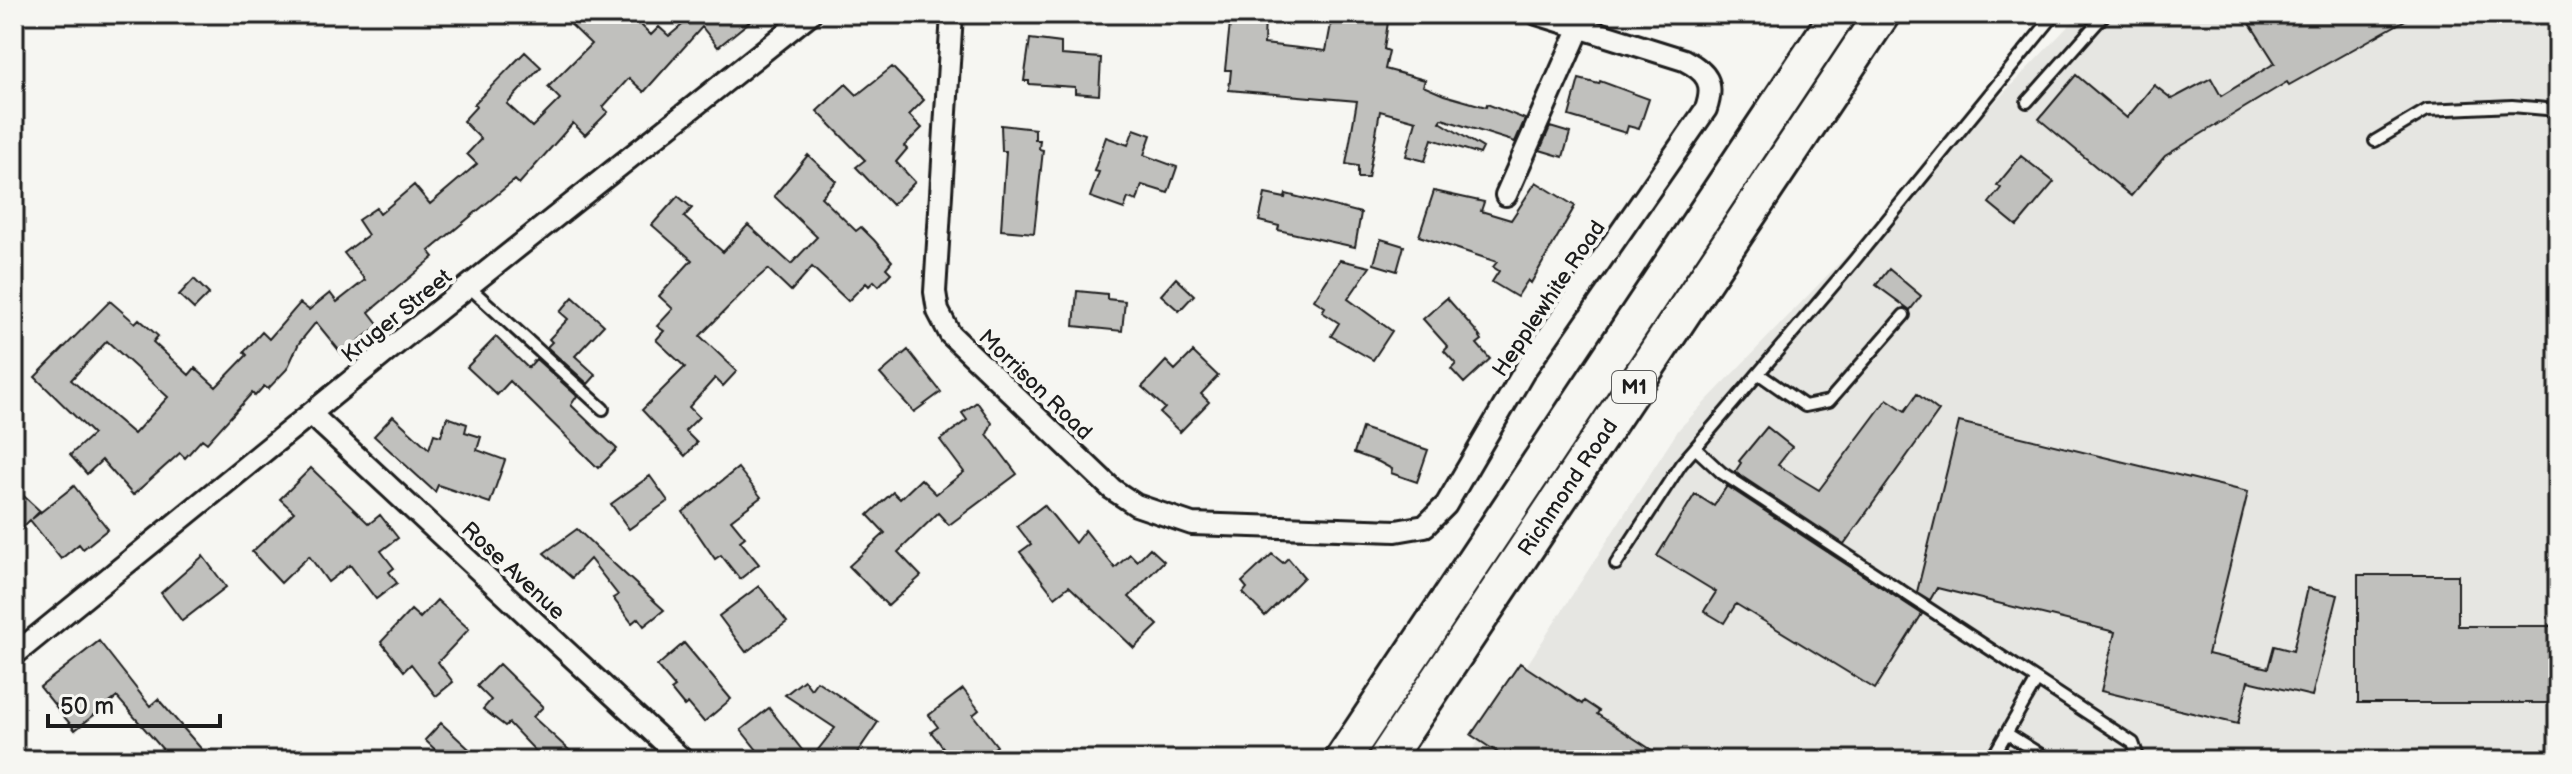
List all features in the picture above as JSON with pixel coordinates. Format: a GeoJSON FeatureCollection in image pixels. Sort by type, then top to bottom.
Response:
{"type":"FeatureCollection","features":[{"type":"Feature","properties":{"kind":"highway","name":"Richmond Road"},"geometry":{"type":"LineString","coordinates":[[1342,760],[1838,14]]}},
{"type":"Feature","properties":{"kind":"highway","name":"Richmond Road"},"geometry":{"type":"LineString","coordinates":[[1385,760],[1882,14]]}},
{"type":"Feature","properties":{"kind":"street","name":"Kruger Street"},"geometry":{"type":"LineString","coordinates":[[14,655],[810,14]]}},
{"type":"Feature","properties":{"kind":"street","name":"Morrison Road"},"geometry":{"type":"LineString","coordinates":[[952,14],[935,292],[938,311],[950,334],[1112,489],[1136,505],[1192,524],[1396,531]]}},
{"type":"Feature","properties":{"kind":"street"},"geometry":{"type":"LineString","coordinates":[[1506,195],[1580,27],[1537,14]]}},
{"type":"Feature","properties":{"kind":"street","name":"Hepplewhite Road"},"geometry":{"type":"LineString","coordinates":[[1396,531],[1425,526],[1446,505],[1525,370],[1706,109],[1711,93],[1709,79],[1701,69],[1684,60],[1580,27]]}},
{"type":"Feature","properties":{"kind":"street","name":"Rose Avenue"},"geometry":{"type":"LineString","coordinates":[[312,415],[683,760]]}},
{"type":"Feature","properties":{"kind":"lane"},"geometry":{"type":"LineString","coordinates":[[1616,564],[1681,464],[1759,374],[2055,14]]}},
{"type":"Feature","properties":{"kind":"lane"},"geometry":{"type":"LineString","coordinates":[[2027,102],[2105,14]]}},
{"type":"Feature","properties":{"kind":"lane"},"geometry":{"type":"LineString","coordinates":[[2375,141],[2427,110],[2512,106],[2558,110]]}},
{"type":"Feature","properties":{"kind":"lane"},"geometry":{"type":"LineString","coordinates":[[469,287],[603,409]]}},
{"type":"Feature","properties":{"kind":"lane"},"geometry":{"type":"LineString","coordinates":[[1759,374],[1805,406],[1829,401],[1904,315]]}},
{"type":"Feature","properties":{"kind":"lane"},"geometry":{"type":"LineString","coordinates":[[1695,448],[1722,473],[2133,743],[2139,760]]}},
{"type":"Feature","properties":{"kind":"lane"},"geometry":{"type":"LineString","coordinates":[[1991,760],[2037,680]]}},
{"type":"Feature","properties":{"kind":"lane"},"geometry":{"type":"LineString","coordinates":[[2006,733],[2049,760]]}},
{"type":"Feature","properties":{"kind":"shaded area"},"geometry":{"type":"Polygon","coordinates":[[[2080,14],[2558,14],[2558,760],[1466,760],[1679,429],[2080,14]]]}},
{"type":"Feature","properties":{"kind":"building"},"geometry":{"type":"Polygon","coordinates":[[[560,14],[630,14],[651,35],[659,27],[669,36],[693,16],[691,14],[759,14],[718,47],[702,27],[644,92],[629,78],[603,107],[608,112],[585,135],[573,123],[519,184],[515,180],[429,251],[434,257],[369,312],[379,325],[342,354],[316,322],[299,343],[287,369],[268,389],[264,386],[255,396],[252,393],[207,443],[202,439],[185,458],[180,453],[133,495],[102,460],[87,474],[70,455],[93,434],[35,377],[110,301],[135,323],[139,319],[158,336],[153,342],[189,375],[195,368],[216,387],[247,355],[244,352],[262,332],[269,339],[300,303],[309,310],[330,293],[337,302],[365,280],[344,253],[368,235],[358,220],[376,208],[380,214],[414,185],[430,204],[477,164],[467,154],[481,139],[463,121],[476,107],[474,104],[525,52],[541,67],[507,104],[532,127],[560,99],[548,87],[591,44],[560,14]],[[107,341],[71,380],[134,434],[168,397],[107,341]]]}},
{"type":"Feature","properties":{"kind":"building"},"geometry":{"type":"Polygon","coordinates":[[[1231,14],[1265,14],[1264,44],[1326,51],[1333,14],[1365,14],[1364,19],[1388,22],[1384,49],[1389,51],[1385,69],[1425,80],[1423,86],[1444,95],[1486,107],[1487,104],[1525,119],[1515,142],[1442,119],[1440,122],[1483,148],[1480,154],[1432,139],[1425,161],[1406,156],[1416,121],[1380,111],[1368,178],[1358,178],[1358,166],[1346,164],[1357,101],[1229,90],[1231,70],[1225,70],[1231,14]]]}},
{"type":"Feature","properties":{"kind":"building"},"geometry":{"type":"Polygon","coordinates":[[[2244,14],[2416,14],[2289,85],[2287,82],[2165,156],[2131,196],[2039,119],[2076,75],[2127,118],[2154,85],[2172,99],[2211,78],[2221,96],[2275,63],[2244,14]]]}},
{"type":"Feature","properties":{"kind":"building"},"geometry":{"type":"Polygon","coordinates":[[[1030,39],[1061,43],[1061,55],[1101,58],[1099,95],[1075,93],[1075,87],[1024,81],[1030,39]]]}},
{"type":"Feature","properties":{"kind":"building"},"geometry":{"type":"Polygon","coordinates":[[[892,67],[924,100],[909,115],[922,128],[904,146],[907,149],[896,162],[915,182],[892,205],[856,167],[865,160],[817,111],[846,84],[857,95],[892,67]]]}},
{"type":"Feature","properties":{"kind":"building"},"geometry":{"type":"Polygon","coordinates":[[[1579,79],[1599,84],[1600,81],[1649,99],[1639,129],[1628,126],[1626,133],[1569,116],[1579,79]]]}},
{"type":"Feature","properties":{"kind":"building"},"geometry":{"type":"Polygon","coordinates":[[[1001,125],[1035,129],[1035,140],[1040,140],[1039,149],[1043,150],[1034,233],[1001,230],[1006,151],[1002,151],[1001,125]]]}},
{"type":"Feature","properties":{"kind":"building"},"geometry":{"type":"Polygon","coordinates":[[[1550,127],[1570,133],[1563,157],[1540,150],[1550,127]]]}},
{"type":"Feature","properties":{"kind":"building"},"geometry":{"type":"Polygon","coordinates":[[[1134,129],[1151,135],[1144,155],[1177,167],[1168,193],[1142,185],[1137,201],[1128,198],[1124,209],[1090,197],[1099,172],[1094,171],[1106,137],[1128,145],[1134,129]]]}},
{"type":"Feature","properties":{"kind":"building"},"geometry":{"type":"Polygon","coordinates":[[[808,155],[836,181],[821,197],[856,231],[861,227],[874,240],[892,261],[886,268],[891,273],[879,286],[874,281],[869,286],[866,283],[848,301],[812,267],[791,291],[768,269],[753,282],[700,336],[737,371],[723,386],[715,378],[689,407],[699,417],[685,431],[697,443],[685,456],[642,410],[685,367],[656,340],[664,331],[657,326],[673,309],[659,296],[692,260],[652,225],[678,196],[692,208],[684,217],[723,252],[748,225],[791,264],[817,237],[774,196],[808,155]]]}},
{"type":"Feature","properties":{"kind":"building"},"geometry":{"type":"Polygon","coordinates":[[[2021,156],[2054,182],[2017,226],[1989,203],[2001,188],[1997,185],[2021,156]]]}},
{"type":"Feature","properties":{"kind":"building"},"geometry":{"type":"Polygon","coordinates":[[[1536,182],[1575,206],[1531,283],[1528,280],[1517,297],[1492,282],[1499,271],[1493,267],[1497,262],[1419,236],[1434,191],[1484,202],[1481,211],[1511,220],[1536,182]]]}},
{"type":"Feature","properties":{"kind":"building"},"geometry":{"type":"Polygon","coordinates":[[[1265,194],[1285,198],[1286,194],[1361,213],[1355,247],[1278,230],[1279,226],[1259,221],[1265,194]]]}},
{"type":"Feature","properties":{"kind":"building"},"geometry":{"type":"Polygon","coordinates":[[[1381,239],[1404,246],[1397,271],[1374,264],[1381,239]]]}},
{"type":"Feature","properties":{"kind":"building"},"geometry":{"type":"Polygon","coordinates":[[[1340,260],[1370,267],[1348,299],[1392,331],[1373,360],[1331,336],[1339,323],[1322,312],[1325,307],[1314,300],[1340,260]]]}},
{"type":"Feature","properties":{"kind":"building"},"geometry":{"type":"Polygon","coordinates":[[[1889,269],[1921,296],[1910,310],[1876,285],[1889,269]]]}},
{"type":"Feature","properties":{"kind":"building"},"geometry":{"type":"Polygon","coordinates":[[[1176,278],[1194,295],[1179,311],[1161,295],[1176,278]]]}},
{"type":"Feature","properties":{"kind":"building"},"geometry":{"type":"Polygon","coordinates":[[[194,279],[209,294],[194,309],[179,295],[194,279]]]}},
{"type":"Feature","properties":{"kind":"building"},"geometry":{"type":"Polygon","coordinates":[[[1077,291],[1107,294],[1107,299],[1125,301],[1122,331],[1074,326],[1077,291]]]}},
{"type":"Feature","properties":{"kind":"building"},"geometry":{"type":"Polygon","coordinates":[[[573,297],[604,325],[575,356],[596,375],[588,384],[547,347],[552,342],[549,339],[568,319],[560,312],[573,297]]]}},
{"type":"Feature","properties":{"kind":"building"},"geometry":{"type":"Polygon","coordinates":[[[1447,298],[1476,331],[1482,340],[1477,344],[1490,359],[1464,383],[1451,369],[1456,364],[1444,351],[1448,347],[1423,319],[1447,298]]]}},
{"type":"Feature","properties":{"kind":"building"},"geometry":{"type":"Polygon","coordinates":[[[496,337],[528,368],[536,359],[577,396],[571,405],[617,449],[598,468],[510,381],[497,395],[467,367],[496,337]]]}},
{"type":"Feature","properties":{"kind":"building"},"geometry":{"type":"Polygon","coordinates":[[[908,350],[941,392],[914,412],[880,374],[908,350]]]}},
{"type":"Feature","properties":{"kind":"building"},"geometry":{"type":"Polygon","coordinates":[[[1193,352],[1218,376],[1201,394],[1209,402],[1180,432],[1160,413],[1165,408],[1142,387],[1166,361],[1175,370],[1193,352]]]}},
{"type":"Feature","properties":{"kind":"building"},"geometry":{"type":"Polygon","coordinates":[[[1917,394],[1939,411],[1844,544],[1735,472],[1741,463],[1739,461],[1767,427],[1792,447],[1778,465],[1819,490],[1887,399],[1905,411],[1917,394]]]}},
{"type":"Feature","properties":{"kind":"building"},"geometry":{"type":"Polygon","coordinates":[[[977,402],[992,423],[987,434],[1017,474],[949,525],[938,513],[898,552],[921,576],[888,606],[849,566],[885,533],[868,515],[893,492],[900,499],[921,479],[936,494],[964,472],[940,440],[967,420],[962,413],[977,402]]]}},
{"type":"Feature","properties":{"kind":"building"},"geometry":{"type":"Polygon","coordinates":[[[393,416],[429,449],[434,434],[441,436],[447,417],[467,424],[465,432],[481,437],[477,450],[505,460],[490,503],[438,485],[435,492],[374,436],[393,416]]]}},
{"type":"Feature","properties":{"kind":"building"},"geometry":{"type":"Polygon","coordinates":[[[1959,422],[2248,492],[2208,654],[2268,668],[2274,646],[2293,651],[2308,588],[2338,595],[2312,696],[2248,681],[2238,724],[2101,691],[2115,632],[1937,588],[1930,600],[1917,592],[1959,422]]]}},
{"type":"Feature","properties":{"kind":"building"},"geometry":{"type":"Polygon","coordinates":[[[1362,428],[1428,450],[1417,482],[1391,473],[1392,469],[1354,453],[1362,428]]]}},
{"type":"Feature","properties":{"kind":"building"},"geometry":{"type":"Polygon","coordinates":[[[311,468],[369,524],[380,515],[398,538],[381,551],[394,568],[389,572],[397,583],[376,599],[350,565],[328,582],[309,556],[281,583],[252,552],[294,512],[280,499],[311,468]]]}},
{"type":"Feature","properties":{"kind":"building"},"geometry":{"type":"Polygon","coordinates":[[[738,468],[761,497],[731,520],[745,537],[740,541],[759,564],[740,579],[721,555],[715,559],[683,512],[738,468]]]}},
{"type":"Feature","properties":{"kind":"building"},"geometry":{"type":"Polygon","coordinates":[[[650,476],[668,501],[629,529],[611,504],[650,476]]]}},
{"type":"Feature","properties":{"kind":"building"},"geometry":{"type":"Polygon","coordinates":[[[74,486],[108,529],[83,549],[79,544],[61,559],[30,520],[14,536],[14,487],[40,511],[32,519],[74,486]]]}},
{"type":"Feature","properties":{"kind":"building"},"geometry":{"type":"Polygon","coordinates":[[[1727,486],[1922,614],[1875,689],[1736,604],[1724,623],[1704,611],[1716,592],[1657,556],[1695,494],[1714,506],[1727,486]]]}},
{"type":"Feature","properties":{"kind":"building"},"geometry":{"type":"Polygon","coordinates":[[[1044,505],[1075,543],[1085,530],[1115,568],[1130,554],[1137,561],[1150,548],[1164,561],[1129,597],[1158,625],[1134,648],[1069,586],[1055,597],[1020,552],[1031,544],[1017,526],[1044,505]]]}},
{"type":"Feature","properties":{"kind":"building"},"geometry":{"type":"Polygon","coordinates":[[[577,529],[664,610],[644,626],[638,618],[632,623],[613,598],[618,595],[590,559],[572,578],[544,553],[577,529]]]}},
{"type":"Feature","properties":{"kind":"building"},"geometry":{"type":"Polygon","coordinates":[[[1272,554],[1283,563],[1288,558],[1304,577],[1265,616],[1243,593],[1247,588],[1242,582],[1272,554]]]}},
{"type":"Feature","properties":{"kind":"building"},"geometry":{"type":"Polygon","coordinates":[[[203,556],[226,587],[182,621],[161,593],[203,556]]]}},
{"type":"Feature","properties":{"kind":"building"},"geometry":{"type":"Polygon","coordinates":[[[2358,575],[2458,575],[2458,626],[2555,626],[2558,703],[2358,703],[2358,575]]]}},
{"type":"Feature","properties":{"kind":"building"},"geometry":{"type":"Polygon","coordinates":[[[759,586],[787,622],[746,652],[719,616],[759,586]]]}},
{"type":"Feature","properties":{"kind":"building"},"geometry":{"type":"Polygon","coordinates":[[[437,600],[469,629],[438,662],[453,682],[436,696],[411,664],[404,671],[381,642],[411,610],[420,618],[437,600]]]}},
{"type":"Feature","properties":{"kind":"building"},"geometry":{"type":"Polygon","coordinates":[[[99,641],[150,706],[158,699],[211,760],[172,760],[117,697],[75,730],[40,687],[99,641]]]}},
{"type":"Feature","properties":{"kind":"building"},"geometry":{"type":"Polygon","coordinates":[[[684,643],[731,699],[704,722],[688,703],[684,706],[671,690],[675,687],[657,666],[684,643]]]}},
{"type":"Feature","properties":{"kind":"building"},"geometry":{"type":"Polygon","coordinates":[[[1520,663],[1582,704],[1584,701],[1599,711],[1597,714],[1667,760],[1509,760],[1471,735],[1520,663]]]}},
{"type":"Feature","properties":{"kind":"building"},"geometry":{"type":"Polygon","coordinates":[[[499,664],[543,707],[533,717],[580,760],[544,760],[509,723],[505,726],[483,709],[491,700],[477,686],[499,664]]]}},
{"type":"Feature","properties":{"kind":"building"},"geometry":{"type":"Polygon","coordinates":[[[804,680],[811,689],[817,681],[878,722],[852,760],[810,760],[835,728],[785,695],[804,680]]]}},
{"type":"Feature","properties":{"kind":"building"},"geometry":{"type":"Polygon","coordinates":[[[963,689],[979,710],[973,715],[997,746],[978,760],[953,760],[931,732],[938,727],[929,715],[963,689]]]}},
{"type":"Feature","properties":{"kind":"building"},"geometry":{"type":"Polygon","coordinates":[[[769,708],[810,760],[765,760],[741,730],[769,708]]]}},
{"type":"Feature","properties":{"kind":"building"},"geometry":{"type":"Polygon","coordinates":[[[441,723],[481,760],[446,760],[425,740],[441,723]]]}}]}
